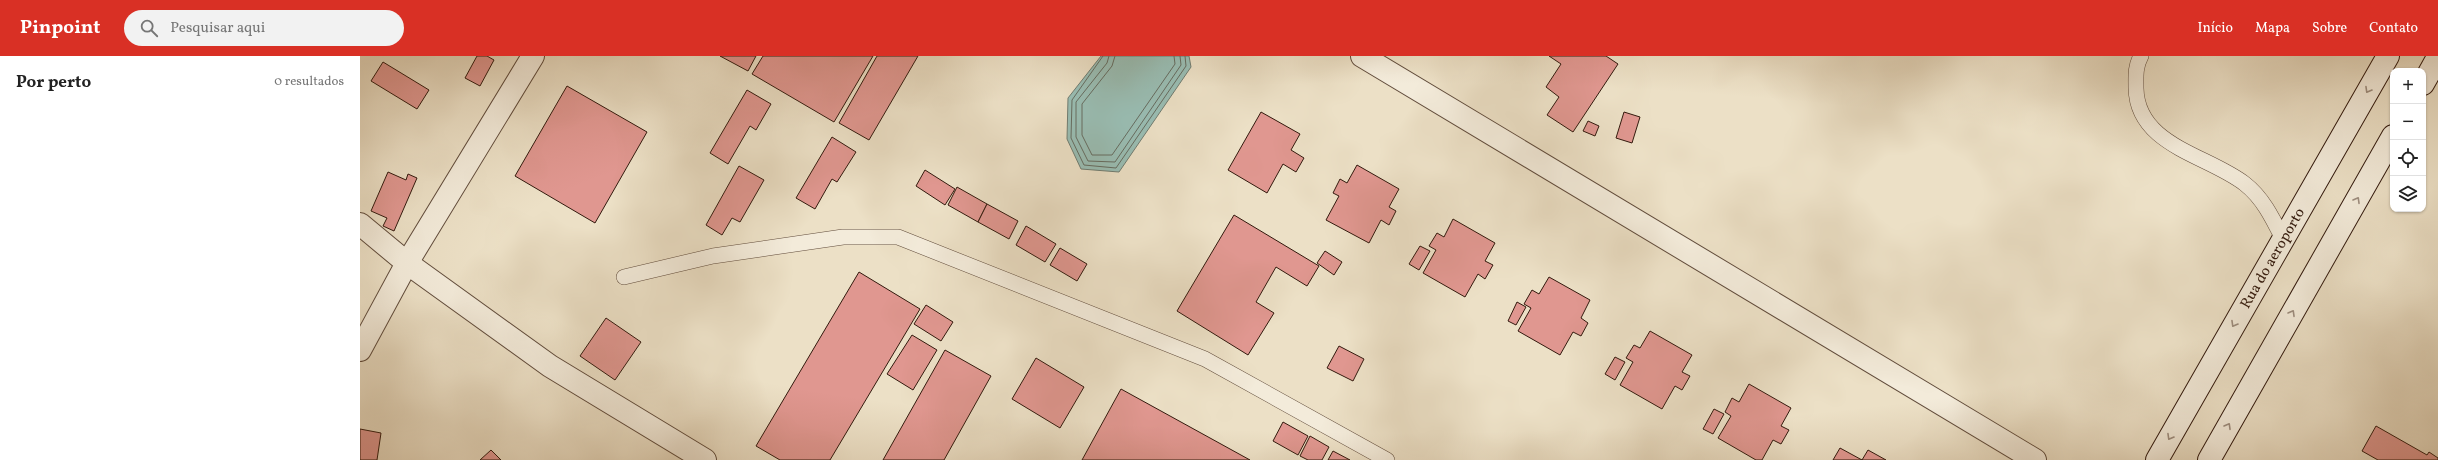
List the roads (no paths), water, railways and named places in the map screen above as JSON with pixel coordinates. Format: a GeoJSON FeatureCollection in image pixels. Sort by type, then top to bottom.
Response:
{"type":"FeatureCollection","features":[{"type":"Feature","properties":{"kind":"street"},"geometry":{"type":"LineString","coordinates":[[360,350],[407,263],[533,56]]}},
{"type":"Feature","properties":{"kind":"street"},"geometry":{"type":"LineString","coordinates":[[1362,56],[2035,460]]}},
{"type":"Feature","properties":{"kind":"street","name":"Rua do aeroporto"},"geometry":{"type":"LineString","coordinates":[[2157,460],[2388,56]]}},
{"type":"Feature","properties":{"kind":"street"},"geometry":{"type":"LineString","coordinates":[[2426,79],[2438,57]]}},
{"type":"Feature","properties":{"kind":"street"},"geometry":{"type":"LineString","coordinates":[[2209,460],[2391,140]]}},
{"type":"Feature","properties":{"kind":"street"},"geometry":{"type":"LineString","coordinates":[[360,224],[407,263],[550,366],[705,460]]}},
{"type":"Feature","properties":{"kind":"lane"},"geometry":{"type":"LineString","coordinates":[[2141,56],[2136,66],[2136,96],[2148,126],[2163,138],[2245,184],[2272,216],[2283,239]]}},
{"type":"Feature","properties":{"kind":"lane"},"geometry":{"type":"LineString","coordinates":[[624,277],[713,256],[843,237],[898,237],[1206,359],[1387,460]]}},
{"type":"Feature","properties":{"kind":"water"},"geometry":{"type":"Polygon","coordinates":[[[1101,56],[1189,56],[1191,67],[1119,172],[1081,169],[1067,139],[1068,98],[1101,56]]]}}]}
